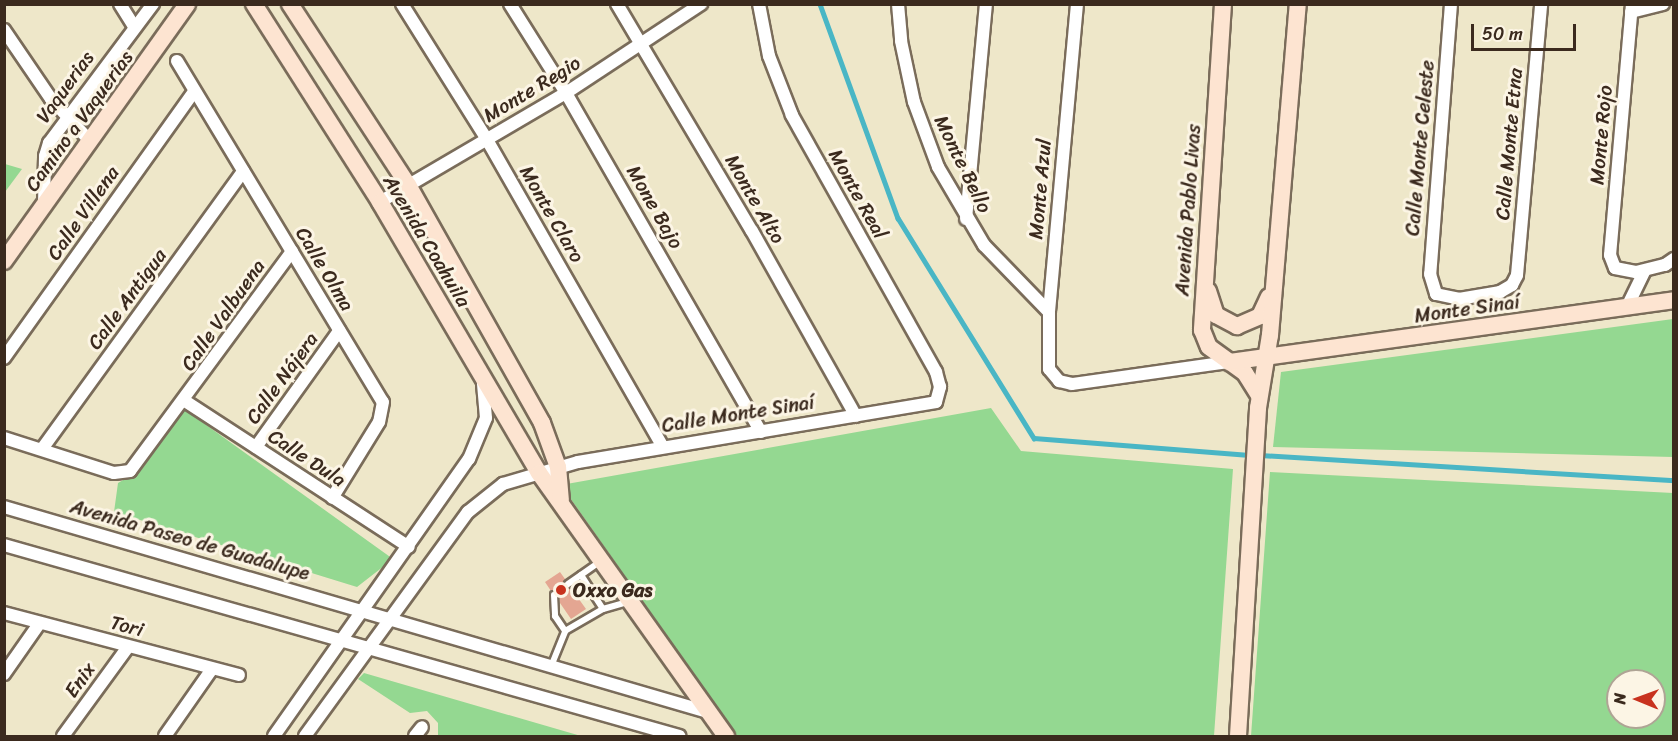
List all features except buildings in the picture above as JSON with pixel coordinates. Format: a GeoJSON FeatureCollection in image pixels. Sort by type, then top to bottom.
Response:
{"type":"FeatureCollection","features":[{"type":"Feature","properties":{"kind":"street"},"geometry":{"type":"LineString","coordinates":[[120,4],[134,26]]}},
{"type":"Feature","properties":{"kind":"street","name":"Vaquerias"},"geometry":{"type":"LineString","coordinates":[[44,206],[45,156],[66,116],[153,4]]}},
{"type":"Feature","properties":{"kind":"street","name":"Camino a Vaquerias"},"geometry":{"type":"LineString","coordinates":[[4,261],[187,4]]}},
{"type":"Feature","properties":{"kind":"street","name":"Avenida Coahuila"},"geometry":{"type":"LineString","coordinates":[[254,4],[380,202],[539,473],[726,736]]}},
{"type":"Feature","properties":{"kind":"street","name":"Avenida Coahuila"},"geometry":{"type":"LineString","coordinates":[[290,4],[408,184],[543,423],[558,467],[561,501]]}},
{"type":"Feature","properties":{"kind":"street","name":"Monte Claro"},"geometry":{"type":"LineString","coordinates":[[402,4],[486,138],[663,447]]}},
{"type":"Feature","properties":{"kind":"street","name":"Mone Bajo"},"geometry":{"type":"LineString","coordinates":[[510,4],[566,93],[761,432]]}},
{"type":"Feature","properties":{"kind":"street","name":"Monte Alto"},"geometry":{"type":"LineString","coordinates":[[617,4],[855,416]]}},
{"type":"Feature","properties":{"kind":"street","name":"Monte Regio"},"geometry":{"type":"LineString","coordinates":[[380,202],[566,93],[701,4]]}},
{"type":"Feature","properties":{"kind":"street","name":"Monte Real"},"geometry":{"type":"LineString","coordinates":[[759,4],[769,56],[792,115],[936,372],[940,395]]}},
{"type":"Feature","properties":{"kind":"street","name":"Monte Bello"},"geometry":{"type":"LineString","coordinates":[[898,4],[902,50],[914,102],[938,167],[966,220],[989,251],[1049,312]]}},
{"type":"Feature","properties":{"kind":"street"},"geometry":{"type":"LineString","coordinates":[[966,220],[986,4]]}},
{"type":"Feature","properties":{"kind":"street","name":"Monte Azul"},"geometry":{"type":"LineString","coordinates":[[1077,4],[1046,353],[1052,376],[1065,383],[1082,383],[1229,362]]}},
{"type":"Feature","properties":{"kind":"street","name":"Avenida Pablo Livas"},"geometry":{"type":"LineString","coordinates":[[1223,4],[1203,337],[1209,347],[1248,376],[1258,401]]}},
{"type":"Feature","properties":{"kind":"street"},"geometry":{"type":"LineString","coordinates":[[1238,736],[1258,401],[1267,358],[1298,4]]}},
{"type":"Feature","properties":{"kind":"street","name":"Calle Monte Celeste"},"geometry":{"type":"LineString","coordinates":[[1451,4],[1430,274],[1436,294],[1459,299],[1493,294],[1512,285]]}},
{"type":"Feature","properties":{"kind":"street","name":"Calle Monte Etna"},"geometry":{"type":"LineString","coordinates":[[1512,285],[1518,266],[1541,4]]}},
{"type":"Feature","properties":{"kind":"street"},"geometry":{"type":"LineString","coordinates":[[1632,8],[1663,4]]}},
{"type":"Feature","properties":{"kind":"street","name":"Monte Rojo"},"geometry":{"type":"LineString","coordinates":[[1632,8],[1610,255],[1615,267],[1644,272]]}},
{"type":"Feature","properties":{"kind":"street"},"geometry":{"type":"LineString","coordinates":[[4,30],[66,116],[90,141]]}},
{"type":"Feature","properties":{"kind":"street","name":"Calle Olma"},"geometry":{"type":"LineString","coordinates":[[177,61],[339,331],[379,393],[383,412],[332,498]]}},
{"type":"Feature","properties":{"kind":"street","name":"Calle Villena"},"geometry":{"type":"LineString","coordinates":[[4,358],[194,92]]}},
{"type":"Feature","properties":{"kind":"street","name":"Calle Antigua"},"geometry":{"type":"LineString","coordinates":[[42,449],[243,171]]}},
{"type":"Feature","properties":{"kind":"street","name":"Calle Valbuena"},"geometry":{"type":"LineString","coordinates":[[42,449],[124,474],[137,465],[292,251]]}},
{"type":"Feature","properties":{"kind":"street"},"geometry":{"type":"LineString","coordinates":[[1628,307],[1644,272],[1672,260]]}},
{"type":"Feature","properties":{"kind":"street"},"geometry":{"type":"LineString","coordinates":[[1205,276],[1216,315],[1237,326],[1260,316],[1274,284]]}},
{"type":"Feature","properties":{"kind":"street","name":"Monte Sinaí"},"geometry":{"type":"LineString","coordinates":[[1267,358],[1674,300]]}},
{"type":"Feature","properties":{"kind":"street","name":"Calle Nájera"},"geometry":{"type":"LineString","coordinates":[[256,447],[339,331]]}},
{"type":"Feature","properties":{"kind":"street"},"geometry":{"type":"LineString","coordinates":[[1229,362],[1267,358]]}},
{"type":"Feature","properties":{"kind":"street"},"geometry":{"type":"LineString","coordinates":[[274,736],[409,547],[480,438],[486,418],[482,376]]}},
{"type":"Feature","properties":{"kind":"street","name":"Calle Monte Sinaí"},"geometry":{"type":"LineString","coordinates":[[539,473],[558,467],[663,447],[926,407],[940,395]]}},
{"type":"Feature","properties":{"kind":"street","name":"Calle Dula"},"geometry":{"type":"LineString","coordinates":[[185,401],[409,547]]}},
{"type":"Feature","properties":{"kind":"street"},"geometry":{"type":"LineString","coordinates":[[4,438],[42,449]]}},
{"type":"Feature","properties":{"kind":"street"},"geometry":{"type":"LineString","coordinates":[[305,736],[387,618],[468,512],[503,484],[539,473]]}},
{"type":"Feature","properties":{"kind":"street","name":"Avenida Paseo de Guadalupe"},"geometry":{"type":"LineString","coordinates":[[4,507],[552,664],[708,712]]}},
{"type":"Feature","properties":{"kind":"street"},"geometry":{"type":"LineString","coordinates":[[4,545],[679,736]]}},
{"type":"Feature","properties":{"kind":"street","name":"Tori"},"geometry":{"type":"LineString","coordinates":[[4,613],[239,675]]}},
{"type":"Feature","properties":{"kind":"street"},"geometry":{"type":"LineString","coordinates":[[4,674],[39,624]]}},
{"type":"Feature","properties":{"kind":"street","name":"Enix"},"geometry":{"type":"LineString","coordinates":[[63,736],[128,647]]}},
{"type":"Feature","properties":{"kind":"street"},"geometry":{"type":"LineString","coordinates":[[165,736],[212,669]]}},
{"type":"Feature","properties":{"kind":"lane"},"geometry":{"type":"LineString","coordinates":[[568,584],[603,560]]}},
{"type":"Feature","properties":{"kind":"lane"},"geometry":{"type":"LineString","coordinates":[[581,575],[603,609]]}},
{"type":"Feature","properties":{"kind":"lane"},"geometry":{"type":"LineString","coordinates":[[554,595],[555,616],[565,631]]}},
{"type":"Feature","properties":{"kind":"lane"},"geometry":{"type":"LineString","coordinates":[[552,664],[565,631],[603,609],[631,601]]}},
{"type":"Feature","properties":{"kind":"green space"},"geometry":{"type":"Polygon","coordinates":[[[4,164],[22,169],[5,192],[4,164]]]}},
{"type":"Feature","properties":{"kind":"green space"},"geometry":{"type":"Polygon","coordinates":[[[1673,319],[1673,457],[1273,447],[1281,372],[1673,319]]]}},
{"type":"Feature","properties":{"kind":"green space"},"geometry":{"type":"Polygon","coordinates":[[[991,408],[1021,451],[1233,469],[1214,736],[737,736],[561,485],[991,408]]]}},
{"type":"Feature","properties":{"kind":"green space"},"geometry":{"type":"Polygon","coordinates":[[[184,409],[393,559],[357,587],[114,512],[118,483],[142,469],[184,409]]]}},
{"type":"Feature","properties":{"kind":"green space"},"geometry":{"type":"Polygon","coordinates":[[[1270,472],[1673,493],[1673,736],[1251,736],[1270,472]]]}},
{"type":"Feature","properties":{"kind":"green space"},"geometry":{"type":"Polygon","coordinates":[[[364,673],[581,736],[438,736],[438,723],[427,711],[410,713],[358,679],[364,673]]]}},
{"type":"Feature","properties":{"kind":"waterway"},"geometry":{"type":"LineString","coordinates":[[820,4],[898,218],[1034,438],[1252,455]]}},
{"type":"Feature","properties":{"kind":"waterway"},"geometry":{"type":"LineString","coordinates":[[1260,455],[1674,480]]}},
{"type":"Feature","properties":{"kind":"place","name":"Oxxo Gas"},"geometry":{"type":"Point","coordinates":[561,590]}}]}
